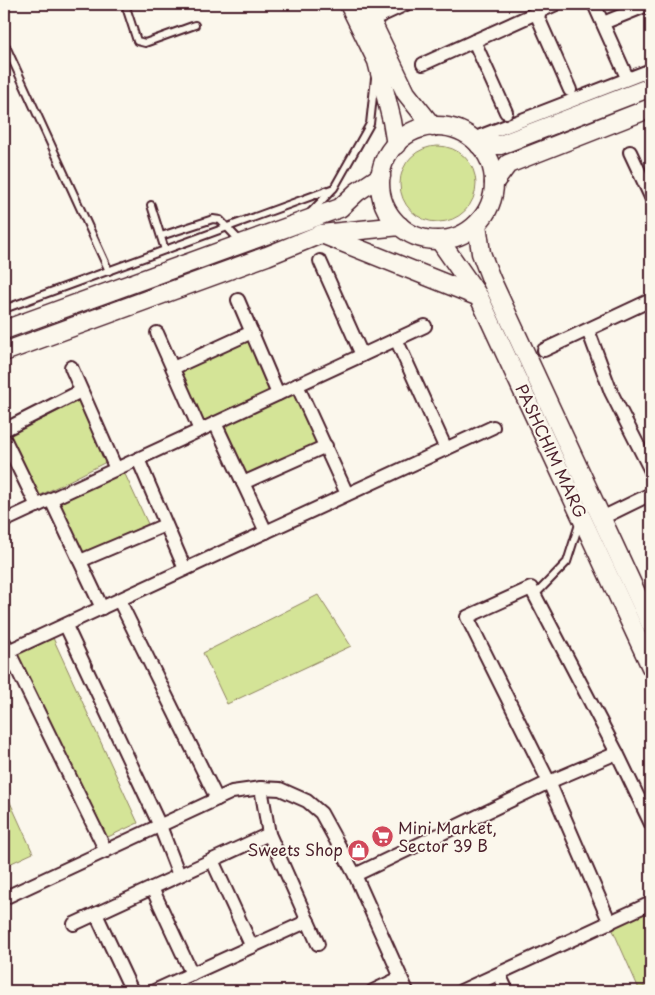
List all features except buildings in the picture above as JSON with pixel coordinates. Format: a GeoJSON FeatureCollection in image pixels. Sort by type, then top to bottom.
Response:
{"type":"FeatureCollection","features":[{"type":"Feature","properties":{"kind":"main road"},"geometry":{"type":"LineString","coordinates":[[349,4],[377,61],[396,145]]}},
{"type":"Feature","properties":{"kind":"main road"},"geometry":{"type":"LineString","coordinates":[[363,4],[406,93],[433,127]]}},
{"type":"Feature","properties":{"kind":"main road"},"geometry":{"type":"LineString","coordinates":[[476,142],[500,145],[651,86]]}},
{"type":"Feature","properties":{"kind":"main road"},"geometry":{"type":"LineString","coordinates":[[494,183],[508,164],[651,108]]}},
{"type":"Feature","properties":{"kind":"main road"},"geometry":{"type":"LineString","coordinates":[[433,127],[453,128],[476,142],[487,156],[492,169],[494,183],[488,209],[477,224],[467,232],[454,238],[440,241],[426,240],[412,235],[400,226],[388,212],[381,195],[381,176],[388,154],[412,132],[433,127]]}},
{"type":"Feature","properties":{"kind":"main road"},"geometry":{"type":"LineString","coordinates":[[4,330],[340,208],[357,192],[381,176]]}},
{"type":"Feature","properties":{"kind":"main road","name":"PASHCHIM MARG"},"geometry":{"type":"LineString","coordinates":[[477,224],[481,253],[491,279],[651,625]]}},
{"type":"Feature","properties":{"kind":"main road"},"geometry":{"type":"LineString","coordinates":[[4,352],[267,256],[321,234],[400,226]]}},
{"type":"Feature","properties":{"kind":"main road"},"geometry":{"type":"LineString","coordinates":[[321,234],[479,297]]}},
{"type":"Feature","properties":{"kind":"main road","name":"PASHCHIM MARG"},"geometry":{"type":"LineString","coordinates":[[440,241],[466,275],[479,297],[651,667]]}},
{"type":"Feature","properties":{"kind":"street"},"geometry":{"type":"LineString","coordinates":[[380,16],[406,4]]}},
{"type":"Feature","properties":{"kind":"street"},"geometry":{"type":"LineString","coordinates":[[423,64],[556,4]]}},
{"type":"Feature","properties":{"kind":"street"},"geometry":{"type":"LineString","coordinates":[[594,4],[625,73]]}},
{"type":"Feature","properties":{"kind":"street"},"geometry":{"type":"LineString","coordinates":[[603,23],[650,4]]}},
{"type":"Feature","properties":{"kind":"street"},"geometry":{"type":"LineString","coordinates":[[536,13],[570,90]]}},
{"type":"Feature","properties":{"kind":"street"},"geometry":{"type":"LineString","coordinates":[[474,41],[506,112]]}},
{"type":"Feature","properties":{"kind":"street"},"geometry":{"type":"LineString","coordinates":[[476,142],[651,70]]}},
{"type":"Feature","properties":{"kind":"street"},"geometry":{"type":"LineString","coordinates":[[630,152],[651,197]]}},
{"type":"Feature","properties":{"kind":"street"},"geometry":{"type":"LineString","coordinates":[[320,261],[362,355]]}},
{"type":"Feature","properties":{"kind":"street"},"geometry":{"type":"LineString","coordinates":[[238,300],[278,394]]}},
{"type":"Feature","properties":{"kind":"street"},"geometry":{"type":"LineString","coordinates":[[544,350],[651,300]]}},
{"type":"Feature","properties":{"kind":"street"},"geometry":{"type":"LineString","coordinates":[[4,521],[425,326]]}},
{"type":"Feature","properties":{"kind":"street"},"geometry":{"type":"LineString","coordinates":[[588,330],[610,392],[651,471]]}},
{"type":"Feature","properties":{"kind":"street"},"geometry":{"type":"LineString","coordinates":[[173,368],[252,332]]}},
{"type":"Feature","properties":{"kind":"street"},"geometry":{"type":"LineString","coordinates":[[157,333],[200,430]]}},
{"type":"Feature","properties":{"kind":"street"},"geometry":{"type":"LineString","coordinates":[[396,339],[446,449]]}},
{"type":"Feature","properties":{"kind":"street"},"geometry":{"type":"LineString","coordinates":[[70,367],[116,470]]}},
{"type":"Feature","properties":{"kind":"street"},"geometry":{"type":"LineString","coordinates":[[297,385],[348,494]]}},
{"type":"Feature","properties":{"kind":"street"},"geometry":{"type":"LineString","coordinates":[[4,430],[81,391]]}},
{"type":"Feature","properties":{"kind":"street"},"geometry":{"type":"LineString","coordinates":[[215,424],[266,532]]}},
{"type":"Feature","properties":{"kind":"street"},"geometry":{"type":"LineString","coordinates":[[106,851],[5,649],[66,626],[184,569],[493,427]]}},
{"type":"Feature","properties":{"kind":"street"},"geometry":{"type":"LineString","coordinates":[[4,438],[37,506]]}},
{"type":"Feature","properties":{"kind":"street"},"geometry":{"type":"LineString","coordinates":[[243,483],[326,446]]}},
{"type":"Feature","properties":{"kind":"street"},"geometry":{"type":"LineString","coordinates":[[138,459],[184,569]]}},
{"type":"Feature","properties":{"kind":"street"},"geometry":{"type":"LineString","coordinates":[[610,514],[651,494]]}},
{"type":"Feature","properties":{"kind":"street"},"geometry":{"type":"LineString","coordinates":[[51,500],[102,608]]}},
{"type":"Feature","properties":{"kind":"street"},"geometry":{"type":"LineString","coordinates":[[80,561],[165,525]]}},
{"type":"Feature","properties":{"kind":"street"},"geometry":{"type":"LineString","coordinates":[[610,923],[548,782],[467,617],[531,588],[618,753],[651,824]]}},
{"type":"Feature","properties":{"kind":"street"},"geometry":{"type":"LineString","coordinates":[[119,600],[217,798]]}},
{"type":"Feature","properties":{"kind":"street"},"geometry":{"type":"LineString","coordinates":[[66,626],[160,826],[179,875]]}},
{"type":"Feature","properties":{"kind":"street"},"geometry":{"type":"LineString","coordinates":[[356,875],[548,782],[618,753]]}},
{"type":"Feature","properties":{"kind":"street"},"geometry":{"type":"LineString","coordinates":[[261,788],[269,834],[318,944]]}},
{"type":"Feature","properties":{"kind":"street"},"geometry":{"type":"LineString","coordinates":[[4,896],[232,792],[261,788],[280,789],[307,801],[321,813],[356,875],[407,991]]}},
{"type":"Feature","properties":{"kind":"street"},"geometry":{"type":"LineString","coordinates":[[74,924],[269,834]]}},
{"type":"Feature","properties":{"kind":"street"},"geometry":{"type":"LineString","coordinates":[[212,860],[252,946]]}},
{"type":"Feature","properties":{"kind":"street"},"geometry":{"type":"LineString","coordinates":[[152,888],[192,974]]}},
{"type":"Feature","properties":{"kind":"street"},"geometry":{"type":"LineString","coordinates":[[460,991],[651,903]]}},
{"type":"Feature","properties":{"kind":"street"},"geometry":{"type":"LineString","coordinates":[[96,914],[132,991]]}},
{"type":"Feature","properties":{"kind":"street"},"geometry":{"type":"LineString","coordinates":[[154,991],[308,921]]}},
{"type":"Feature","properties":{"kind":"street"},"geometry":{"type":"LineString","coordinates":[[499,974],[507,991]]}},
{"type":"Feature","properties":{"kind":"street"},"geometry":{"type":"LineString","coordinates":[[372,991],[400,978]]}},
{"type":"Feature","properties":{"kind":"lane"},"geometry":{"type":"LineString","coordinates":[[125,4],[137,41],[140,43],[145,43],[195,25]]}},
{"type":"Feature","properties":{"kind":"lane"},"geometry":{"type":"LineString","coordinates":[[4,42],[108,271]]}},
{"type":"Feature","properties":{"kind":"lane"},"geometry":{"type":"LineString","coordinates":[[302,221],[334,188],[370,124],[377,61]]}},
{"type":"Feature","properties":{"kind":"lane"},"geometry":{"type":"LineString","coordinates":[[4,309],[334,188]]}},
{"type":"Feature","properties":{"kind":"lane"},"geometry":{"type":"LineString","coordinates":[[151,205],[165,250]]}},
{"type":"Feature","properties":{"kind":"lane"},"geometry":{"type":"LineString","coordinates":[[161,236],[213,219],[220,220],[242,243]]}},
{"type":"Feature","properties":{"kind":"lane"},"geometry":{"type":"LineString","coordinates":[[534,595],[567,562],[582,516]]}},
{"type":"Feature","properties":{"kind":"green space"},"geometry":{"type":"Polygon","coordinates":[[[438,146],[452,149],[465,157],[473,170],[476,184],[473,198],[465,211],[452,219],[438,222],[424,219],[411,211],[403,198],[400,184],[403,170],[411,157],[424,149],[438,146]]]}},
{"type":"Feature","properties":{"kind":"green space"},"geometry":{"type":"Polygon","coordinates":[[[249,337],[274,392],[204,424],[179,369],[249,337]]]}},
{"type":"Feature","properties":{"kind":"green space"},"geometry":{"type":"Polygon","coordinates":[[[294,393],[317,445],[246,477],[223,425],[294,393]]]}},
{"type":"Feature","properties":{"kind":"green space"},"geometry":{"type":"Polygon","coordinates":[[[78,401],[108,461],[39,496],[9,436],[78,401]]]}},
{"type":"Feature","properties":{"kind":"green space"},"geometry":{"type":"Polygon","coordinates":[[[124,472],[148,524],[81,555],[58,503],[124,472]]]}},
{"type":"Feature","properties":{"kind":"green space"},"geometry":{"type":"Polygon","coordinates":[[[318,595],[351,646],[227,704],[203,653],[318,595]]]}},
{"type":"Feature","properties":{"kind":"green space"},"geometry":{"type":"Polygon","coordinates":[[[53,638],[138,823],[95,843],[10,658],[53,638]]]}},
{"type":"Feature","properties":{"kind":"green space"},"geometry":{"type":"Polygon","coordinates":[[[4,789],[33,853],[5,866],[4,864],[4,789]]]}},
{"type":"Feature","properties":{"kind":"green space"},"geometry":{"type":"Polygon","coordinates":[[[651,911],[651,983],[639,989],[612,928],[651,911]]]}},
{"type":"Feature","properties":{"kind":"place","name":"Mini Market, Sector 39 B"},"geometry":{"type":"Point","coordinates":[382,837]}},
{"type":"Feature","properties":{"kind":"place","name":"Sweets Shop"},"geometry":{"type":"Point","coordinates":[359,850]}}]}
